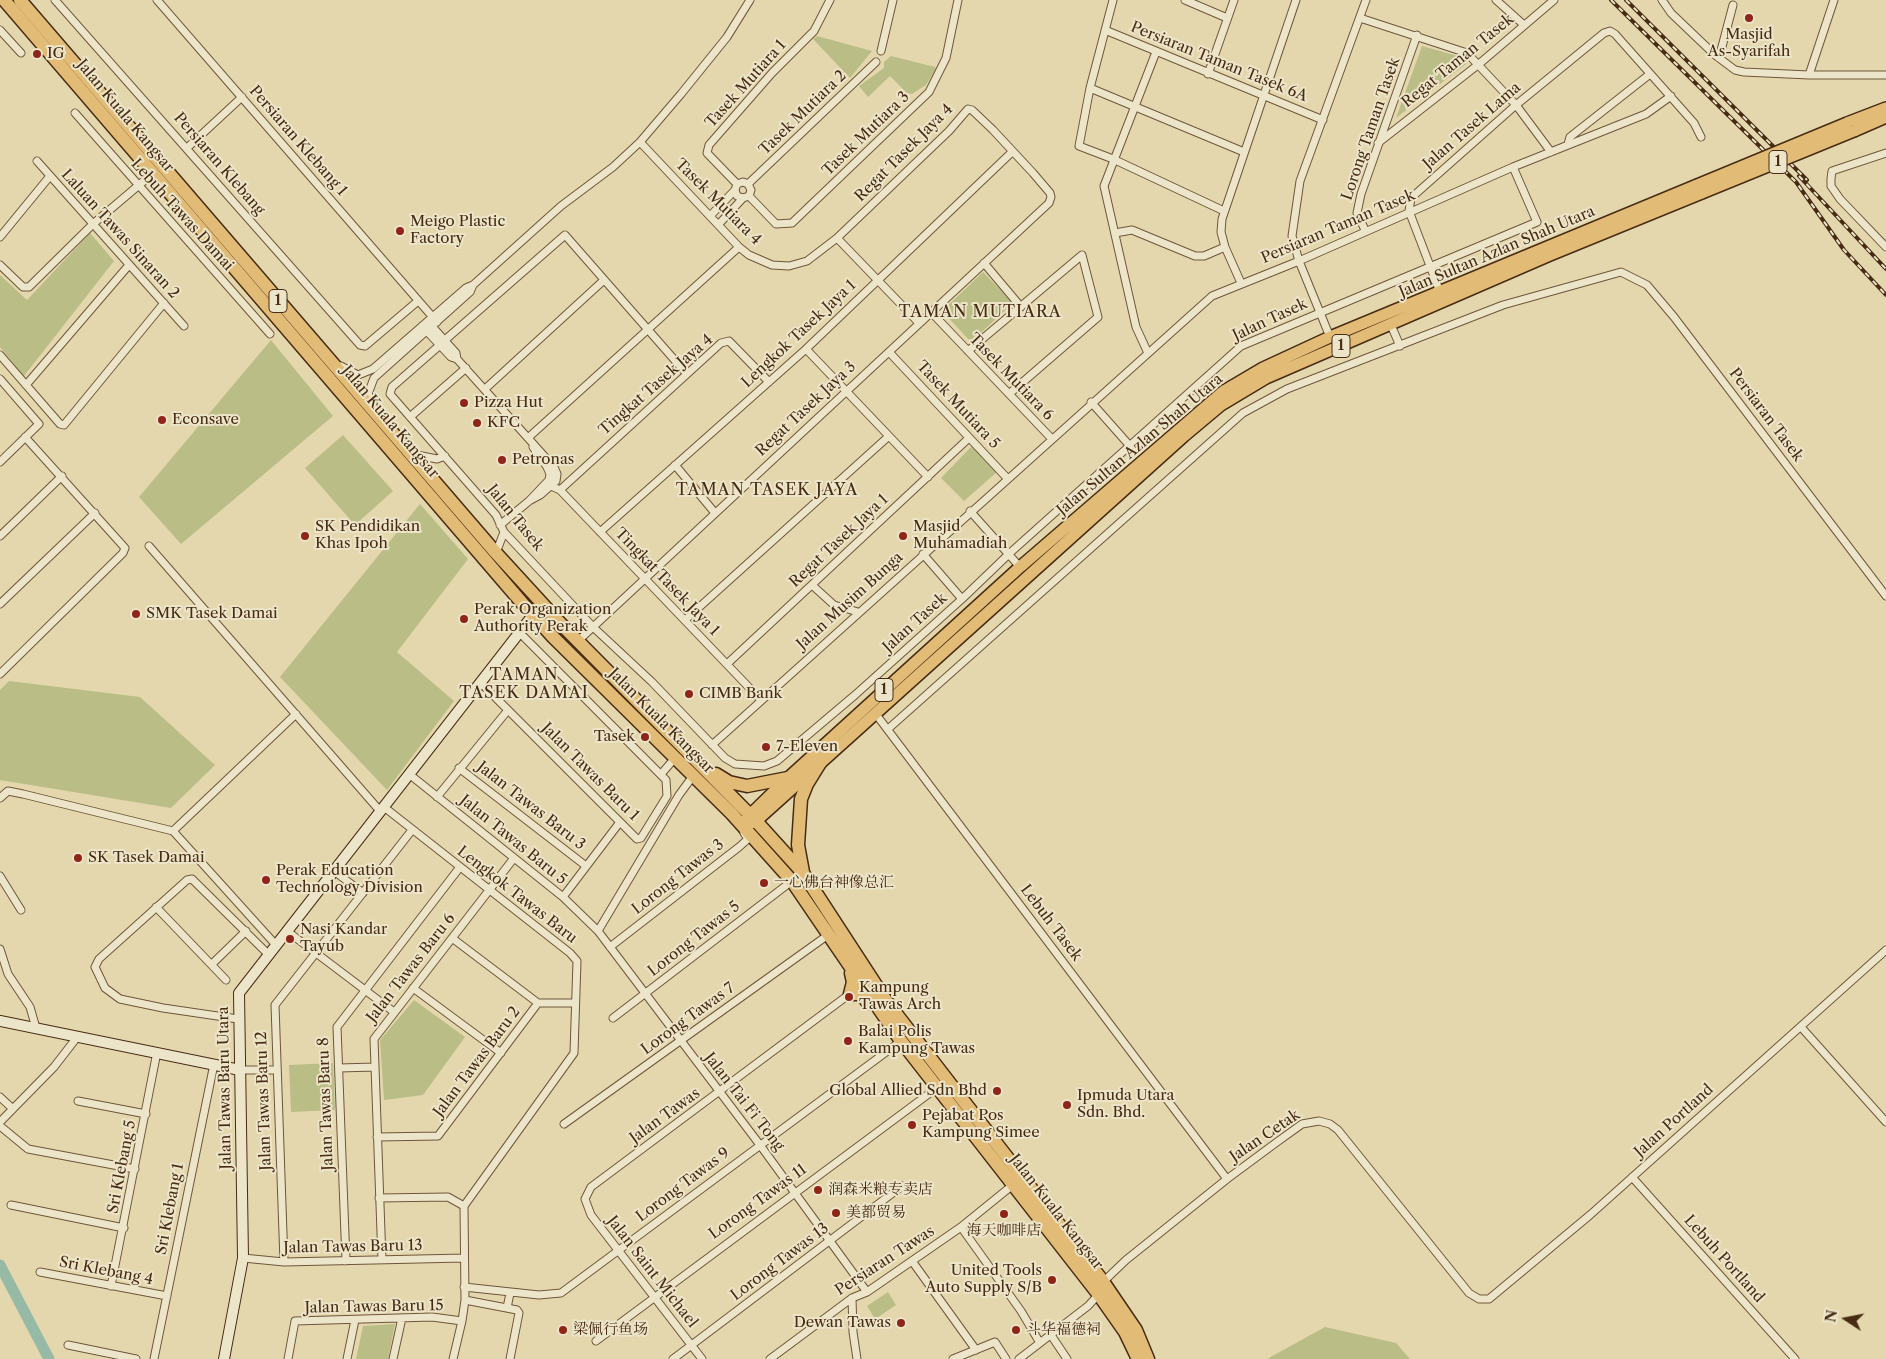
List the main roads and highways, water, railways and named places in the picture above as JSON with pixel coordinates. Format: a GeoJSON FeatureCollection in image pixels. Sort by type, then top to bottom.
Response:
{"type":"FeatureCollection","features":[{"type":"Feature","properties":{"kind":"highway","name":"Jalan Kuala Kangsar"},"geometry":{"type":"LineString","coordinates":[[4,0],[152,174],[287,326],[553,637],[694,776],[747,821],[803,873],[897,1025],[901,1041],[1099,1295],[1125,1332],[1138,1359]]}},
{"type":"Feature","properties":{"kind":"highway","name":"Jalan Kuala Kangsar"},"geometry":{"type":"LineString","coordinates":[[20,0],[412,454],[477,532],[578,641],[705,769],[792,881],[861,985],[897,1025],[1102,1280],[1136,1330],[1148,1359]]}},
{"type":"Feature","properties":{"kind":"highway"},"geometry":{"type":"LineString","coordinates":[[477,532],[478,539],[533,603],[533,615],[547,616],[562,624]]}},
{"type":"Feature","properties":{"kind":"highway"},"geometry":{"type":"LineString","coordinates":[[553,637],[565,642],[578,641],[580,653],[622,697],[627,710]]}},
{"type":"Feature","properties":{"kind":"highway"},"geometry":{"type":"LineString","coordinates":[[803,873],[798,845],[801,799],[807,784],[820,762]]}},
{"type":"Feature","properties":{"kind":"highway"},"geometry":{"type":"LineString","coordinates":[[705,769],[728,782],[747,786],[788,778]]}},
{"type":"Feature","properties":{"kind":"highway"},"geometry":{"type":"LineString","coordinates":[[831,916],[839,935],[863,974],[861,985]]}},
{"type":"Feature","properties":{"kind":"highway"},"geometry":{"type":"LineString","coordinates":[[850,968],[853,982],[850,994],[861,994],[878,1017],[897,1025]]}},
{"type":"Feature","properties":{"kind":"main road","name":"Jalan Sultan Azlan Shah Utara"},"geometry":{"type":"LineString","coordinates":[[747,821],[788,778],[1022,566],[1224,391],[1263,368],[1330,337],[1700,189],[1850,127],[1886,108]]}},
{"type":"Feature","properties":{"kind":"main road","name":"Jalan Sultan Azlan Shah Utara"},"geometry":{"type":"LineString","coordinates":[[1850,127],[1886,117]]}},
{"type":"Feature","properties":{"kind":"main road","name":"Jalan Sultan Azlan Shah Utara"},"geometry":{"type":"LineString","coordinates":[[747,821],[820,762],[1221,405],[1266,378],[1700,189]]}},
{"type":"Feature","properties":{"kind":"main road"},"geometry":{"type":"LineString","coordinates":[[1016,588],[1022,578],[1022,566],[1030,568],[1050,553],[1054,553]]}},
{"type":"Feature","properties":{"kind":"waterway"},"geometry":{"type":"LineString","coordinates":[[0,1265],[49,1359]]}},
{"type":"Feature","properties":{"kind":"railway"},"geometry":{"type":"LineString","coordinates":[[1611,0],[1796,182],[1844,250],[1886,295]]}},
{"type":"Feature","properties":{"kind":"railway"},"geometry":{"type":"LineString","coordinates":[[1626,0],[1807,180]]}},
{"type":"Feature","properties":{"kind":"railway"},"geometry":{"type":"LineString","coordinates":[[1799,176],[1886,269]]}},
{"type":"Feature","properties":{"kind":"place","name":"Masjid As-Syarifah"},"geometry":{"type":"Point","coordinates":[1749,18]}},
{"type":"Feature","properties":{"kind":"place","name":"IG"},"geometry":{"type":"Point","coordinates":[37,54]}},
{"type":"Feature","properties":{"kind":"place","name":"Meigo Plastic Factory"},"geometry":{"type":"Point","coordinates":[400,231]}},
{"type":"Feature","properties":{"kind":"place","name":"Pizza Hut"},"geometry":{"type":"Point","coordinates":[464,403]}},
{"type":"Feature","properties":{"kind":"place","name":"Econsave"},"geometry":{"type":"Point","coordinates":[162,420]}},
{"type":"Feature","properties":{"kind":"place","name":"KFC"},"geometry":{"type":"Point","coordinates":[477,423]}},
{"type":"Feature","properties":{"kind":"place","name":"Petronas"},"geometry":{"type":"Point","coordinates":[502,460]}},
{"type":"Feature","properties":{"kind":"place","name":"SK Pendidikan Khas Ipoh"},"geometry":{"type":"Point","coordinates":[305,536]}},
{"type":"Feature","properties":{"kind":"place","name":"Masjid Muhamadiah"},"geometry":{"type":"Point","coordinates":[903,536]}},
{"type":"Feature","properties":{"kind":"place","name":"SMK Tasek Damai"},"geometry":{"type":"Point","coordinates":[136,614]}},
{"type":"Feature","properties":{"kind":"place","name":"Perak Organization Authority Perak"},"geometry":{"type":"Point","coordinates":[464,619]}},
{"type":"Feature","properties":{"kind":"place","name":"CIMB Bank"},"geometry":{"type":"Point","coordinates":[689,694]}},
{"type":"Feature","properties":{"kind":"place","name":"Tasek"},"geometry":{"type":"Point","coordinates":[645,737]}},
{"type":"Feature","properties":{"kind":"place","name":"7-Eleven"},"geometry":{"type":"Point","coordinates":[766,747]}},
{"type":"Feature","properties":{"kind":"place","name":"SK Tasek Damai"},"geometry":{"type":"Point","coordinates":[78,858]}},
{"type":"Feature","properties":{"kind":"place","name":"Perak Education Technology Division"},"geometry":{"type":"Point","coordinates":[266,880]}},
{"type":"Feature","properties":{"kind":"place","name":"一心佛台神像总汇"},"geometry":{"type":"Point","coordinates":[764,883]}},
{"type":"Feature","properties":{"kind":"place","name":"Nasi Kandar Tayub"},"geometry":{"type":"Point","coordinates":[290,939]}},
{"type":"Feature","properties":{"kind":"place","name":"Kampung Tawas Arch"},"geometry":{"type":"Point","coordinates":[849,997]}},
{"type":"Feature","properties":{"kind":"place","name":"Balai Polis Kampung Tawas"},"geometry":{"type":"Point","coordinates":[848,1041]}},
{"type":"Feature","properties":{"kind":"place","name":"Global Allied Sdn Bhd"},"geometry":{"type":"Point","coordinates":[997,1091]}},
{"type":"Feature","properties":{"kind":"place","name":"Ipmuda Utara Sdn. Bhd."},"geometry":{"type":"Point","coordinates":[1067,1105]}},
{"type":"Feature","properties":{"kind":"place","name":"Pejabat Pos Kampung Simee"},"geometry":{"type":"Point","coordinates":[912,1125]}},
{"type":"Feature","properties":{"kind":"place","name":"润森米粮专卖店"},"geometry":{"type":"Point","coordinates":[818,1190]}},
{"type":"Feature","properties":{"kind":"place","name":"美都贸易"},"geometry":{"type":"Point","coordinates":[836,1213]}},
{"type":"Feature","properties":{"kind":"place","name":"海天咖啡店"},"geometry":{"type":"Point","coordinates":[1004,1214]}},
{"type":"Feature","properties":{"kind":"place","name":"United Tools Auto Supply S/B"},"geometry":{"type":"Point","coordinates":[1052,1280]}},
{"type":"Feature","properties":{"kind":"place","name":"Dewan Tawas"},"geometry":{"type":"Point","coordinates":[901,1323]}},
{"type":"Feature","properties":{"kind":"place","name":"梁佩行鱼场"},"geometry":{"type":"Point","coordinates":[563,1330]}},
{"type":"Feature","properties":{"kind":"place","name":"斗华福德祠"},"geometry":{"type":"Point","coordinates":[1016,1330]}},
{"type":"Feature","properties":{"kind":"district","name":"TAMAN MUTIARA"},"geometry":{"type":"Point","coordinates":[980,312]}},
{"type":"Feature","properties":{"kind":"district","name":"TAMAN TASEK JAYA"},"geometry":{"type":"Point","coordinates":[767,490]}},
{"type":"Feature","properties":{"kind":"district","name":"TAMAN TASEK DAMAI"},"geometry":{"type":"Point","coordinates":[524,684]}}]}
